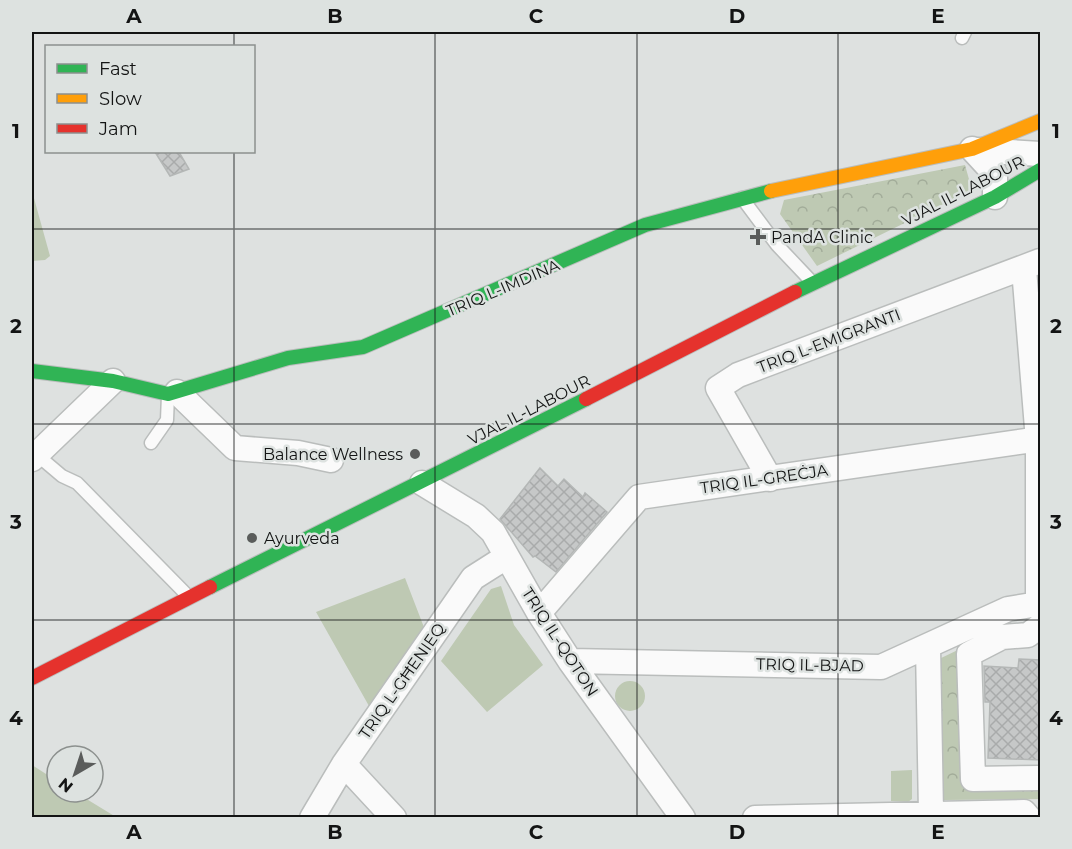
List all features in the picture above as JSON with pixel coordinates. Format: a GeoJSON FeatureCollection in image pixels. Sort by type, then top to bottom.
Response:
{"type":"FeatureCollection","features":[{"type":"Feature","properties":{"kind":"main road","name":"TRIQ L-IMDINA"},"geometry":{"type":"LineString","coordinates":[[173,393],[288,358],[363,347],[645,225],[742,197],[972,149],[1041,121]]}},
{"type":"Feature","properties":{"kind":"main road","name":"VJAL IL-LABOUR"},"geometry":{"type":"LineString","coordinates":[[32,678],[189,597],[422,483],[812,283],[995,197],[1041,170]]}},
{"type":"Feature","properties":{"kind":"main road"},"geometry":{"type":"LineString","coordinates":[[32,371],[112,381],[173,393]]}},
{"type":"Feature","properties":{"kind":"street","name":"TRIQ L-IMDINA"},"geometry":{"type":"LineString","coordinates":[[972,149],[1041,154]]}},
{"type":"Feature","properties":{"kind":"street"},"geometry":{"type":"LineString","coordinates":[[972,149],[995,174],[995,197]]}},
{"type":"Feature","properties":{"kind":"street"},"geometry":{"type":"LineString","coordinates":[[1032,265],[1039,439],[1040,613],[1028,635],[1002,637],[969,654],[973,779],[1041,778]]}},
{"type":"Feature","properties":{"kind":"street","name":"TRIQ L-EMIGRANTI"},"geometry":{"type":"LineString","coordinates":[[770,479],[718,388],[738,375],[1032,265]]}},
{"type":"Feature","properties":{"kind":"street"},"geometry":{"type":"LineString","coordinates":[[34,457],[112,381]]}},
{"type":"Feature","properties":{"kind":"street"},"geometry":{"type":"LineString","coordinates":[[173,393],[235,448],[298,453],[331,460]]}},
{"type":"Feature","properties":{"kind":"street","name":"TRIQ IL-GREĊJA"},"geometry":{"type":"LineString","coordinates":[[539,613],[639,497],[1039,439]]}},
{"type":"Feature","properties":{"kind":"street","name":"TRIQ IL-QOTON"},"geometry":{"type":"LineString","coordinates":[[422,483],[476,516],[493,532],[539,613],[570,660],[683,818]]}},
{"type":"Feature","properties":{"kind":"street","name":"TRIQ L-GĦENIEQ"},"geometry":{"type":"LineString","coordinates":[[309,815],[473,578],[506,557]]}},
{"type":"Feature","properties":{"kind":"street","name":"TRIQ IL-BJAD"},"geometry":{"type":"LineString","coordinates":[[570,660],[881,666],[1008,609],[1040,613]]}},
{"type":"Feature","properties":{"kind":"street"},"geometry":{"type":"LineString","coordinates":[[928,646],[931,813]]}},
{"type":"Feature","properties":{"kind":"street"},"geometry":{"type":"LineString","coordinates":[[344,764],[394,818]]}},
{"type":"Feature","properties":{"kind":"street"},"geometry":{"type":"LineString","coordinates":[[755,818],[931,813],[1026,815]]}},
{"type":"Feature","properties":{"kind":"lane"},"geometry":{"type":"LineString","coordinates":[[742,197],[777,245],[812,283]]}},
{"type":"Feature","properties":{"kind":"lane"},"geometry":{"type":"LineString","coordinates":[[151,443],[167,420],[173,393]]}},
{"type":"Feature","properties":{"kind":"lane"},"geometry":{"type":"LineString","coordinates":[[34,457],[77,483],[189,597]]}},
{"type":"Feature","properties":{"kind":"green space"},"geometry":{"type":"Polygon","coordinates":[[[965,165],[972,190],[817,266],[780,214],[784,200],[965,165]]]}},
{"type":"Feature","properties":{"kind":"green space"},"geometry":{"type":"Polygon","coordinates":[[[32,191],[50,256],[45,260],[32,261],[32,191]]]}},
{"type":"Feature","properties":{"kind":"green space"},"geometry":{"type":"Polygon","coordinates":[[[405,578],[425,630],[369,706],[316,612],[405,578]]]}},
{"type":"Feature","properties":{"kind":"green space"},"geometry":{"type":"Polygon","coordinates":[[[501,586],[514,625],[543,665],[487,712],[441,661],[491,589],[501,586]]]}},
{"type":"Feature","properties":{"kind":"green space"},"geometry":{"type":"Polygon","coordinates":[[[962,648],[964,784],[1040,785],[1040,799],[944,800],[939,659],[962,648]]]}},
{"type":"Feature","properties":{"kind":"green space"},"geometry":{"type":"Polygon","coordinates":[[[630,681],[636,682],[644,690],[644,702],[636,710],[630,711],[624,710],[616,702],[615,696],[616,690],[624,682],[630,681]]]}},
{"type":"Feature","properties":{"kind":"green space"},"geometry":{"type":"Polygon","coordinates":[[[32,765],[45,773],[45,804],[95,804],[116,817],[32,817],[32,765]]]}},
{"type":"Feature","properties":{"kind":"green space"},"geometry":{"type":"Polygon","coordinates":[[[912,770],[912,799],[908,802],[891,801],[891,771],[912,770]]]}},
{"type":"Feature","properties":{"kind":"building"},"geometry":{"type":"Polygon","coordinates":[[[156,153],[180,153],[189,169],[170,176],[156,153]]]}},
{"type":"Feature","properties":{"kind":"building"},"geometry":{"type":"Polygon","coordinates":[[[540,468],[558,486],[564,479],[583,497],[585,493],[607,512],[556,572],[535,556],[533,557],[500,519],[540,468]]]}},
{"type":"Feature","properties":{"kind":"building"},"geometry":{"type":"Polygon","coordinates":[[[1019,659],[1041,660],[1041,760],[988,758],[990,702],[985,702],[984,666],[1018,668],[1019,659]]]}},
{"type":"Feature","properties":{"kind":"traffic: fast"},"geometry":{"type":"LineString","coordinates":[[795,292],[995,197],[1040,170]]}},
{"type":"Feature","properties":{"kind":"traffic: fast"},"geometry":{"type":"LineString","coordinates":[[32,371],[113,381],[168,394],[288,358],[363,347],[645,225],[771,191]]}},
{"type":"Feature","properties":{"kind":"traffic: fast"},"geometry":{"type":"LineString","coordinates":[[210,587],[586,399]]}},
{"type":"Feature","properties":{"kind":"traffic: slow"},"geometry":{"type":"LineString","coordinates":[[771,191],[972,149],[1040,121]]}},
{"type":"Feature","properties":{"kind":"traffic: jam"},"geometry":{"type":"LineString","coordinates":[[586,399],[795,292]]}},
{"type":"Feature","properties":{"kind":"traffic: jam"},"geometry":{"type":"LineString","coordinates":[[32,678],[210,587]]}},
{"type":"Feature","properties":{"kind":"place","name":"PandA Clinic"},"geometry":{"type":"Point","coordinates":[758,237]}},
{"type":"Feature","properties":{"kind":"place","name":"Balance Wellness"},"geometry":{"type":"Point","coordinates":[415,454]}},
{"type":"Feature","properties":{"kind":"place","name":"Ayurveda"},"geometry":{"type":"Point","coordinates":[252,538]}}]}
